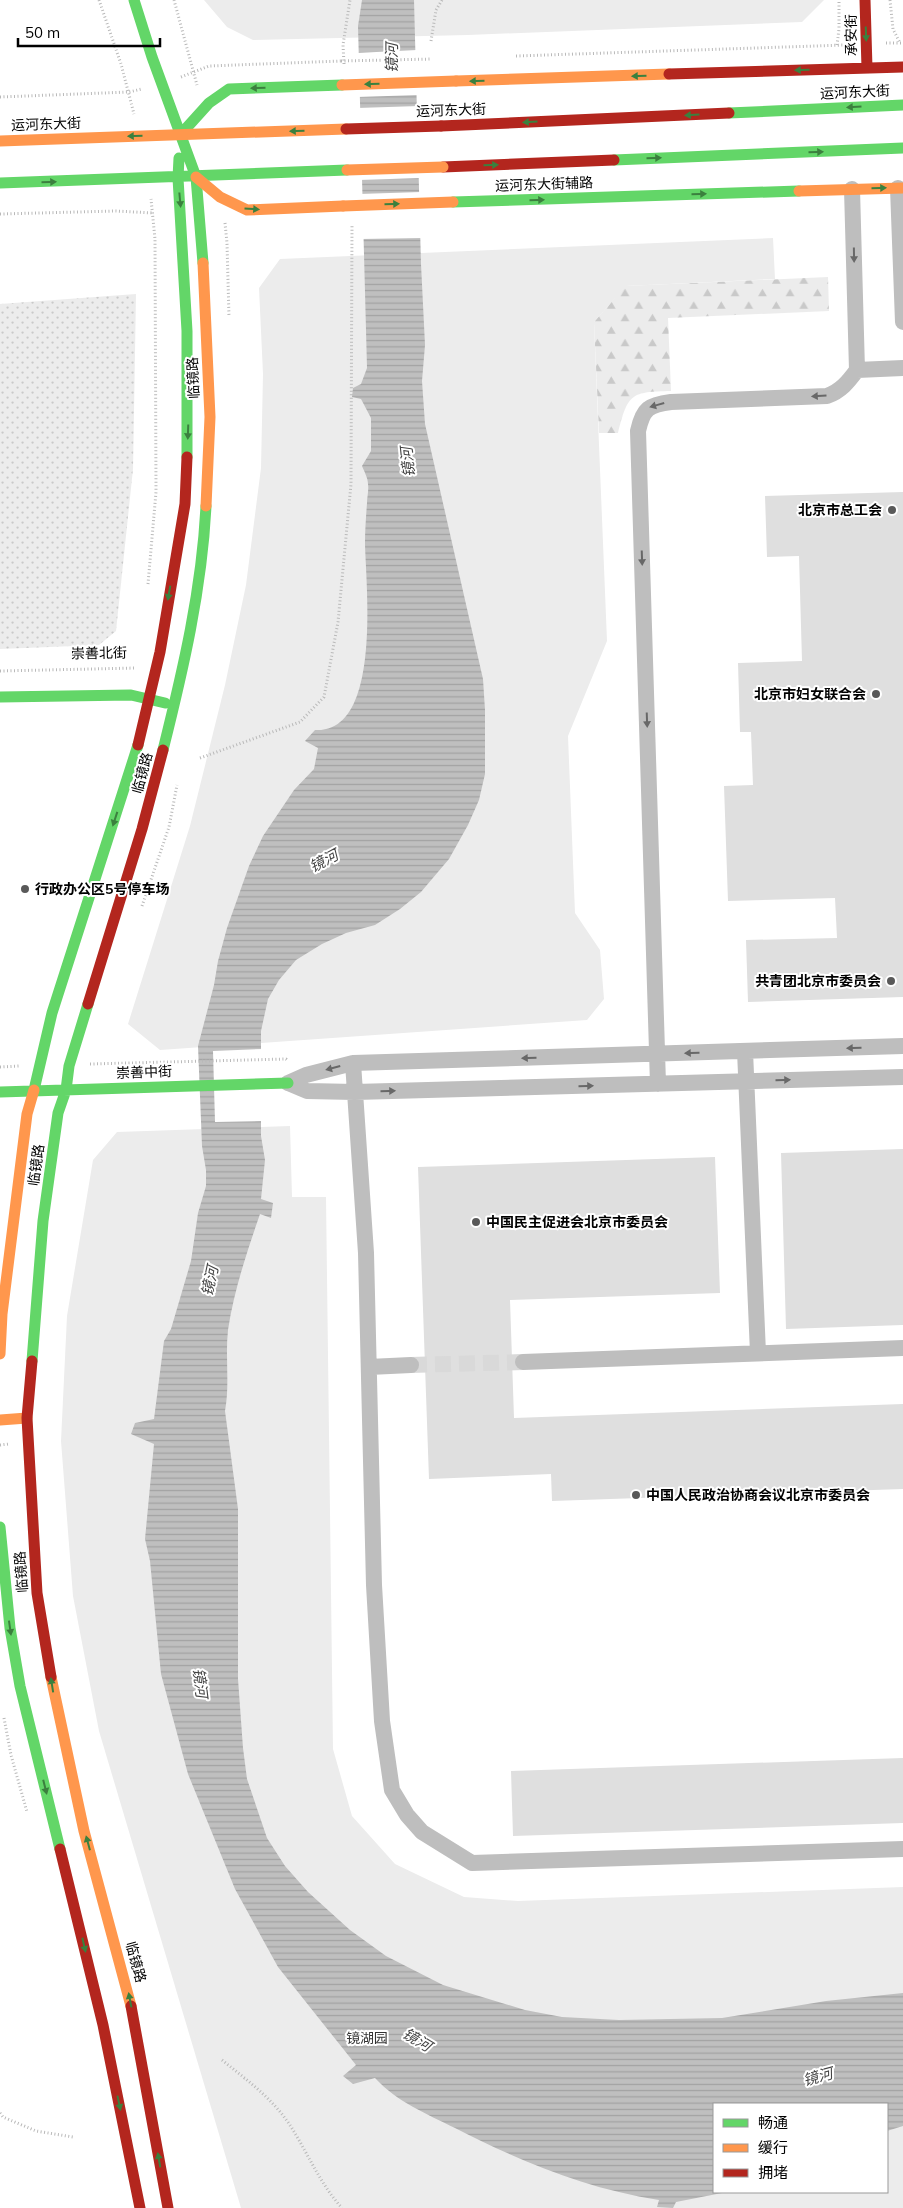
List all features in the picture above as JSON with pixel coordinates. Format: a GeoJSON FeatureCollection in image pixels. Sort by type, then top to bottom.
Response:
{"type":"FeatureCollection","features":[{"type":"Feature","properties":{"kind":"street","name":"临镜路"},"geometry":{"type":"LineString","coordinates":[[134,0],[152,57],[196,177],[203,258],[210,417],[205,528],[192,622],[174,705],[142,829],[69,1066],[66,1090],[58,1113],[43,1221],[27,1418],[37,1593],[55,1704],[84,1831],[129,1994],[168,2208]]}},
{"type":"Feature","properties":{"kind":"street","name":"承安街"},"geometry":{"type":"LineString","coordinates":[[865,0],[867,68]]}},
{"type":"Feature","properties":{"kind":"street"},"geometry":{"type":"LineString","coordinates":[[181,134],[202,108],[217,95],[229,89],[903,67]]}},
{"type":"Feature","properties":{"kind":"street","name":"运河东大街"},"geometry":{"type":"LineString","coordinates":[[0,141],[441,126],[903,105]]}},
{"type":"Feature","properties":{"kind":"street","name":"临镜路"},"geometry":{"type":"LineString","coordinates":[[0,1354],[2,1314],[27,1114],[34,1092],[52,1013],[125,791],[150,700],[185,504],[188,422],[188,331],[178,178],[181,134]]}},
{"type":"Feature","properties":{"kind":"street"},"geometry":{"type":"LineString","coordinates":[[0,183],[178,178],[903,148]]}},
{"type":"Feature","properties":{"kind":"street","name":"运河东大街辅路"},"geometry":{"type":"LineString","coordinates":[[196,177],[220,197],[247,210],[901,188]]}},
{"type":"Feature","properties":{"kind":"street"},"geometry":{"type":"LineString","coordinates":[[901,188],[903,322]]}},
{"type":"Feature","properties":{"kind":"street"},"geometry":{"type":"LineString","coordinates":[[658,1084],[638,431],[641,418],[647,409],[656,404],[827,396],[838,392],[856,370],[852,189]]}},
{"type":"Feature","properties":{"kind":"street"},"geometry":{"type":"LineString","coordinates":[[856,370],[903,368]]}},
{"type":"Feature","properties":{"kind":"street"},"geometry":{"type":"LineString","coordinates":[[0,697],[131,695],[174,705]]}},
{"type":"Feature","properties":{"kind":"street"},"geometry":{"type":"LineString","coordinates":[[288,1084],[306,1075],[353,1063],[903,1046]]}},
{"type":"Feature","properties":{"kind":"street"},"geometry":{"type":"LineString","coordinates":[[745,1051],[758,1353]]}},
{"type":"Feature","properties":{"kind":"street"},"geometry":{"type":"LineString","coordinates":[[353,1063],[366,1253],[374,1585],[382,1721],[392,1790],[407,1815],[422,1832],[472,1864],[903,1850]]}},
{"type":"Feature","properties":{"kind":"street"},"geometry":{"type":"LineString","coordinates":[[288,1084],[307,1091],[355,1092],[903,1077]]}},
{"type":"Feature","properties":{"kind":"street","name":"崇善中街"},"geometry":{"type":"LineString","coordinates":[[0,1092],[216,1084],[288,1084]]}},
{"type":"Feature","properties":{"kind":"street"},"geometry":{"type":"LineString","coordinates":[[523,1362],[903,1348]]}},
{"type":"Feature","properties":{"kind":"street"},"geometry":{"type":"LineString","coordinates":[[369,1367],[411,1365]]}},
{"type":"Feature","properties":{"kind":"street"},"geometry":{"type":"LineString","coordinates":[[0,1420],[27,1418]]}},
{"type":"Feature","properties":{"kind":"street","name":"临镜路"},"geometry":{"type":"LineString","coordinates":[[0,1528],[10,1628],[20,1686],[101,2016],[140,2208]]}},
{"type":"Feature","properties":{"kind":"path"},"geometry":{"type":"LineString","coordinates":[[99,0],[129,92],[139,136]]}},
{"type":"Feature","properties":{"kind":"path"},"geometry":{"type":"LineString","coordinates":[[350,0],[342,63],[436,58]]}},
{"type":"Feature","properties":{"kind":"path"},"geometry":{"type":"LineString","coordinates":[[431,41],[436,10],[442,0]]}},
{"type":"Feature","properties":{"kind":"path","name":"承安街"},"geometry":{"type":"LineString","coordinates":[[837,45],[839,0]]}},
{"type":"Feature","properties":{"kind":"path"},"geometry":{"type":"LineString","coordinates":[[890,0],[893,29],[902,43]]}},
{"type":"Feature","properties":{"kind":"path"},"geometry":{"type":"LineString","coordinates":[[514,56],[902,43]]}},
{"type":"Feature","properties":{"kind":"path"},"geometry":{"type":"LineString","coordinates":[[148,179],[155,239],[156,492],[148,589]]}},
{"type":"Feature","properties":{"kind":"path"},"geometry":{"type":"LineString","coordinates":[[200,758],[300,722],[324,697],[338,622],[350,484],[352,219]]}},
{"type":"Feature","properties":{"kind":"path","name":"崇善北街"},"geometry":{"type":"LineString","coordinates":[[0,670],[138,668],[131,695]]}},
{"type":"Feature","properties":{"kind":"path"},"geometry":{"type":"LineString","coordinates":[[13,1092],[22,1058]]}},
{"type":"Feature","properties":{"kind":"path","name":"崇善中街"},"geometry":{"type":"LineString","coordinates":[[69,1066],[286,1059]]}},
{"type":"Feature","properties":{"kind":"path"},"geometry":{"type":"LineString","coordinates":[[0,1068],[20,1066]]}},
{"type":"Feature","properties":{"kind":"path"},"geometry":{"type":"LineString","coordinates":[[222,2060],[268,2096],[292,2128],[329,2194],[342,2208]]}},
{"type":"Feature","properties":{"kind":"path"},"geometry":{"type":"LineString","coordinates":[[0,2113],[3,2117],[28,2128],[52,2135],[73,2137]]}},
{"type":"Feature","properties":{"kind":"green space"},"geometry":{"type":"Polygon","coordinates":[[[204,0],[824,0],[802,22],[468,35],[253,40],[227,27],[204,0]]]}},
{"type":"Feature","properties":{"kind":"green space"},"geometry":{"type":"Polygon","coordinates":[[[773,238],[775,279],[626,286],[594,322],[607,641],[568,736],[575,913],[600,950],[604,999],[587,1020],[160,1050],[128,1024],[190,826],[225,685],[246,585],[261,468],[263,374],[259,288],[280,259],[773,238]]]}},
{"type":"Feature","properties":{"kind":"green space"},"geometry":{"type":"Polygon","coordinates":[[[828,277],[829,311],[668,318],[671,391],[647,392],[633,397],[625,410],[618,433],[599,433],[594,322],[625,286],[828,277]]]}},
{"type":"Feature","properties":{"kind":"green space"},"geometry":{"type":"Polygon","coordinates":[[[136,294],[133,469],[116,631],[99,645],[0,649],[0,304],[136,294]]]}},
{"type":"Feature","properties":{"kind":"green space","name":"镜湖园"},"geometry":{"type":"Polygon","coordinates":[[[290,1126],[292,1197],[326,1197],[333,1749],[352,1816],[395,1864],[464,1897],[518,1901],[903,1887],[903,2208],[241,2208],[99,1731],[73,1596],[61,1441],[67,1316],[93,1160],[117,1132],[290,1126]]]}},
{"type":"Feature","properties":{"kind":"water","name":"镜河"},"geometry":{"type":"Polygon","coordinates":[[[362,0],[414,0],[425,345],[422,381],[425,424],[483,679],[485,774],[479,800],[468,825],[449,859],[421,892],[400,909],[375,925],[346,933],[322,944],[296,960],[279,980],[268,999],[261,1031],[261,1136],[265,1160],[261,1199],[273,1203],[271,1218],[260,1214],[237,1286],[228,1330],[225,1411],[238,1509],[238,1679],[247,1779],[267,1838],[285,1866],[308,1892],[350,1930],[386,1956],[443,1985],[525,2010],[562,2017],[619,2020],[722,2018],[826,2001],[903,1993],[903,2126],[888,2131],[888,2103],[713,2103],[713,2193],[722,2193],[676,2202],[673,2208],[657,2207],[659,2200],[631,2195],[579,2181],[529,2163],[413,2107],[393,2094],[375,2078],[353,2084],[343,2076],[356,2065],[278,1967],[235,1889],[188,1774],[161,1674],[150,1561],[145,1539],[154,1444],[131,1434],[135,1423],[154,1419],[164,1341],[171,1329],[191,1261],[198,1213],[206,1186],[206,1170],[202,1146],[198,1046],[227,928],[249,866],[263,836],[294,790],[314,769],[318,748],[305,741],[315,730],[336,725],[351,709],[361,684],[366,655],[367,592],[365,539],[368,486],[367,477],[362,466],[371,451],[371,418],[361,399],[352,397],[353,388],[361,384],[367,368],[358,26],[362,0]]]}},
{"type":"Feature","properties":{"kind":"pier"},"geometry":{"type":"Polygon","coordinates":[[[417,50],[419,95],[357,97],[356,53],[417,50]]]}},
{"type":"Feature","properties":{"kind":"pier"},"geometry":{"type":"Polygon","coordinates":[[[419,106],[421,178],[359,180],[357,108],[419,106]]]}},
{"type":"Feature","properties":{"kind":"pier"},"geometry":{"type":"Polygon","coordinates":[[[421,192],[423,238],[360,239],[359,194],[421,192]]]}},
{"type":"Feature","properties":{"kind":"pier"},"geometry":{"type":"Polygon","coordinates":[[[263,1049],[264,1121],[215,1122],[213,1051],[263,1049]]]}},
{"type":"Feature","properties":{"kind":"building"},"geometry":{"type":"Polygon","coordinates":[[[903,492],[903,997],[748,1002],[746,940],[837,938],[835,898],[728,901],[724,786],[753,785],[751,732],[740,732],[738,663],[802,661],[799,556],[767,557],[765,496],[903,492]]]}},
{"type":"Feature","properties":{"kind":"building"},"geometry":{"type":"Polygon","coordinates":[[[903,1149],[903,1325],[786,1329],[781,1153],[903,1149]]]}},
{"type":"Feature","properties":{"kind":"building","name":"中国人民政治协商会议北京市委员会"},"geometry":{"type":"Polygon","coordinates":[[[715,1157],[720,1293],[510,1300],[514,1418],[903,1404],[903,1489],[552,1501],[551,1474],[429,1479],[418,1167],[715,1157]]]}},
{"type":"Feature","properties":{"kind":"building"},"geometry":{"type":"Polygon","coordinates":[[[903,1758],[903,1823],[513,1836],[511,1771],[903,1758]]]}},
{"type":"Feature","properties":{"kind":"tunnel"},"geometry":{"type":"LineString","coordinates":[[411,1365],[523,1362]]}},
{"type":"Feature","properties":{"kind":"traffic: fast"},"geometry":{"type":"LineString","coordinates":[[134,0],[152,57],[196,177],[203,263]]}},
{"type":"Feature","properties":{"kind":"traffic: fast"},"geometry":{"type":"LineString","coordinates":[[181,134],[209,103],[229,89],[342,85]]}},
{"type":"Feature","properties":{"kind":"traffic: fast"},"geometry":{"type":"LineString","coordinates":[[729,113],[903,105]]}},
{"type":"Feature","properties":{"kind":"traffic: fast"},"geometry":{"type":"LineString","coordinates":[[614,160],[903,148]]}},
{"type":"Feature","properties":{"kind":"traffic: fast"},"geometry":{"type":"LineString","coordinates":[[179,158],[178,178],[187,331],[187,457]]}},
{"type":"Feature","properties":{"kind":"traffic: fast"},"geometry":{"type":"LineString","coordinates":[[0,183],[347,170]]}},
{"type":"Feature","properties":{"kind":"traffic: fast"},"geometry":{"type":"LineString","coordinates":[[453,202],[799,191]]}},
{"type":"Feature","properties":{"kind":"traffic: fast"},"geometry":{"type":"LineString","coordinates":[[163,750],[178,690],[196,599],[206,506]]}},
{"type":"Feature","properties":{"kind":"traffic: fast"},"geometry":{"type":"LineString","coordinates":[[0,697],[131,695],[165,703]]}},
{"type":"Feature","properties":{"kind":"traffic: fast"},"geometry":{"type":"LineString","coordinates":[[34,1090],[52,1013],[138,745]]}},
{"type":"Feature","properties":{"kind":"traffic: fast"},"geometry":{"type":"LineString","coordinates":[[32,1361],[43,1221],[58,1113],[66,1090],[69,1066],[88,1004]]}},
{"type":"Feature","properties":{"kind":"traffic: fast"},"geometry":{"type":"LineString","coordinates":[[0,1092],[288,1083]]}},
{"type":"Feature","properties":{"kind":"traffic: fast"},"geometry":{"type":"LineString","coordinates":[[0,1527],[10,1628],[20,1686],[60,1849]]}},
{"type":"Feature","properties":{"kind":"traffic: slow"},"geometry":{"type":"LineString","coordinates":[[456,81],[669,74]]}},
{"type":"Feature","properties":{"kind":"traffic: slow"},"geometry":{"type":"LineString","coordinates":[[342,85],[456,81]]}},
{"type":"Feature","properties":{"kind":"traffic: slow"},"geometry":{"type":"LineString","coordinates":[[0,141],[346,129]]}},
{"type":"Feature","properties":{"kind":"traffic: slow"},"geometry":{"type":"LineString","coordinates":[[347,170],[443,167]]}},
{"type":"Feature","properties":{"kind":"traffic: slow"},"geometry":{"type":"LineString","coordinates":[[196,177],[220,197],[247,210],[343,206]]}},
{"type":"Feature","properties":{"kind":"traffic: slow"},"geometry":{"type":"LineString","coordinates":[[799,191],[903,188]]}},
{"type":"Feature","properties":{"kind":"traffic: slow"},"geometry":{"type":"LineString","coordinates":[[343,206],[453,202]]}},
{"type":"Feature","properties":{"kind":"traffic: slow"},"geometry":{"type":"LineString","coordinates":[[203,263],[210,417],[206,506]]}},
{"type":"Feature","properties":{"kind":"traffic: slow"},"geometry":{"type":"LineString","coordinates":[[0,1354],[2,1314],[27,1114],[34,1090]]}},
{"type":"Feature","properties":{"kind":"traffic: slow"},"geometry":{"type":"LineString","coordinates":[[0,1420],[27,1418]]}},
{"type":"Feature","properties":{"kind":"traffic: slow"},"geometry":{"type":"LineString","coordinates":[[51,1677],[84,1831],[131,2006]]}},
{"type":"Feature","properties":{"kind":"traffic: jam"},"geometry":{"type":"LineString","coordinates":[[865,0],[867,68]]}},
{"type":"Feature","properties":{"kind":"traffic: jam"},"geometry":{"type":"LineString","coordinates":[[669,74],[903,67]]}},
{"type":"Feature","properties":{"kind":"traffic: jam"},"geometry":{"type":"LineString","coordinates":[[441,126],[729,113]]}},
{"type":"Feature","properties":{"kind":"traffic: jam"},"geometry":{"type":"LineString","coordinates":[[346,129],[441,126]]}},
{"type":"Feature","properties":{"kind":"traffic: jam"},"geometry":{"type":"LineString","coordinates":[[443,167],[614,160]]}},
{"type":"Feature","properties":{"kind":"traffic: jam"},"geometry":{"type":"LineString","coordinates":[[138,745],[160,652],[185,504],[187,457]]}},
{"type":"Feature","properties":{"kind":"traffic: jam"},"geometry":{"type":"LineString","coordinates":[[88,1004],[142,829],[163,750]]}},
{"type":"Feature","properties":{"kind":"traffic: jam"},"geometry":{"type":"LineString","coordinates":[[32,1361],[27,1418],[37,1593],[51,1677]]}},
{"type":"Feature","properties":{"kind":"traffic: jam"},"geometry":{"type":"LineString","coordinates":[[60,1849],[103,2025],[140,2208]]}},
{"type":"Feature","properties":{"kind":"traffic: jam"},"geometry":{"type":"LineString","coordinates":[[131,2006],[168,2208]]}},
{"type":"Feature","properties":{"kind":"place","name":"北京市总工会"},"geometry":{"type":"Point","coordinates":[892,510]}},
{"type":"Feature","properties":{"kind":"place","name":"北京市妇女联合会"},"geometry":{"type":"Point","coordinates":[876,694]}},
{"type":"Feature","properties":{"kind":"place","name":"行政办公区5号停车场"},"geometry":{"type":"Point","coordinates":[25,889]}},
{"type":"Feature","properties":{"kind":"place","name":"共青团北京市委员会"},"geometry":{"type":"Point","coordinates":[891,981]}},
{"type":"Feature","properties":{"kind":"place","name":"中国民主促进会北京市委员会"},"geometry":{"type":"Point","coordinates":[476,1222]}},
{"type":"Feature","properties":{"kind":"place","name":"中国人民政治协商会议北京市委员会"},"geometry":{"type":"Point","coordinates":[636,1495]}}]}
